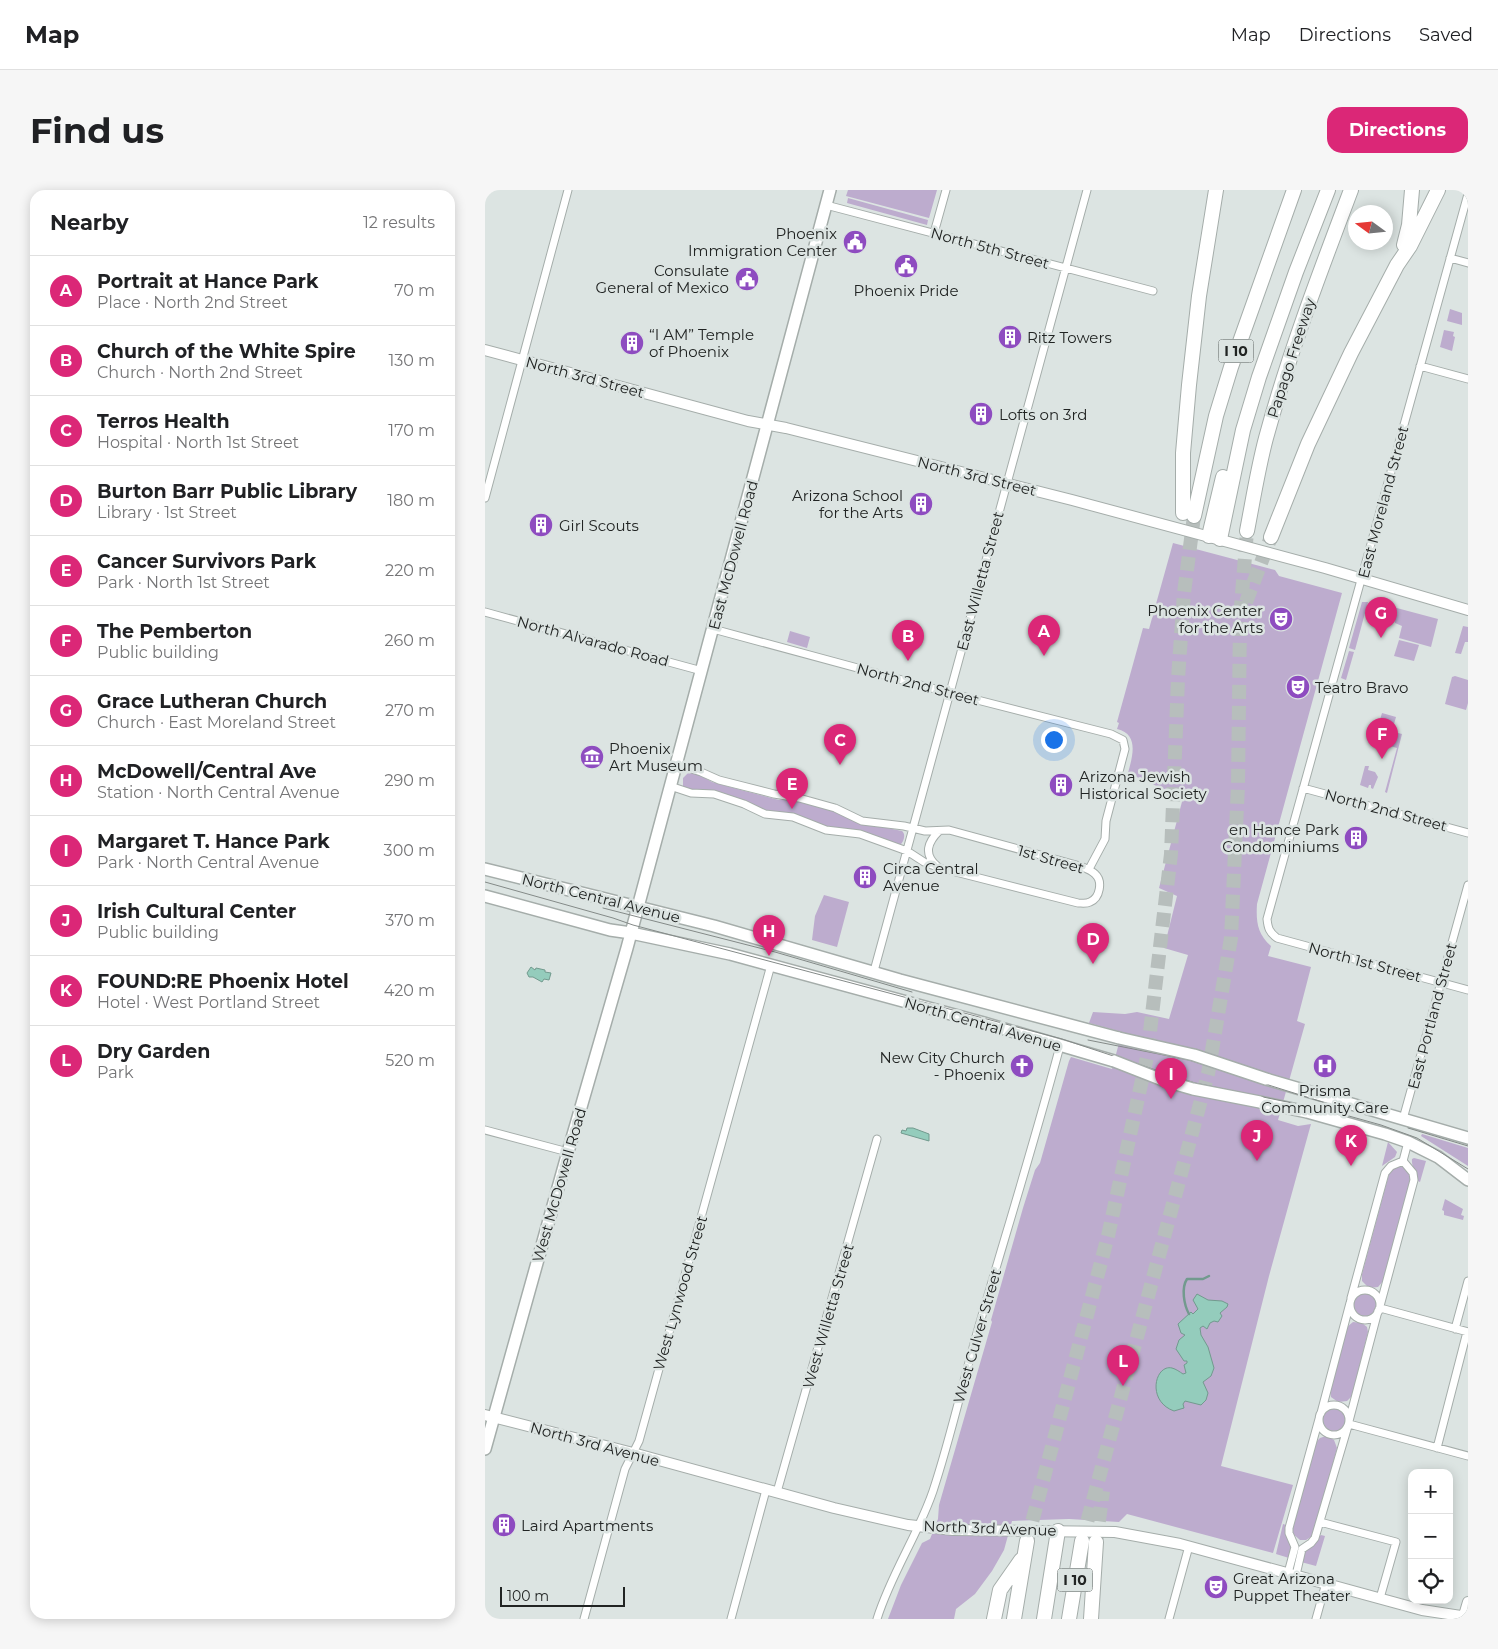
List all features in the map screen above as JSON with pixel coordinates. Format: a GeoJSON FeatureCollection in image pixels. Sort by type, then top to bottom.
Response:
{"type":"FeatureCollection","features":[{"type":"Feature","properties":{"kind":"highway","name":"I 10"},"geometry":{"type":"LineString","coordinates":[[1218,190],[1206,243],[1189,385],[1183,453],[1189,514],[1231,366],[1294,190]]}},
{"type":"Feature","properties":{"kind":"highway"},"geometry":{"type":"LineString","coordinates":[[1214,538],[1235,431],[1289,270],[1319,190]]}},
{"type":"Feature","properties":{"kind":"highway"},"geometry":{"type":"LineString","coordinates":[[1214,538],[1257,386],[1296,272],[1328,190]]}},
{"type":"Feature","properties":{"kind":"highway","name":"Papago Freeway"},"geometry":{"type":"LineString","coordinates":[[1247,531],[1266,438],[1290,356],[1351,190]]}},
{"type":"Feature","properties":{"kind":"highway"},"geometry":{"type":"LineString","coordinates":[[1397,265],[1409,225],[1412,190]]}},
{"type":"Feature","properties":{"kind":"highway"},"geometry":{"type":"LineString","coordinates":[[1271,537],[1312,435],[1351,353],[1397,265],[1410,246],[1438,190]]}},
{"type":"Feature","properties":{"kind":"highway"},"geometry":{"type":"LineString","coordinates":[[1044,1619],[1057,1537]]}},
{"type":"Feature","properties":{"kind":"highway","name":"I 10"},"geometry":{"type":"LineString","coordinates":[[1069,1619],[1082,1541]]}},
{"type":"Feature","properties":{"kind":"highway"},"geometry":{"type":"LineString","coordinates":[[1091,1619],[1096,1542]]}},
{"type":"Feature","properties":{"kind":"highway"},"geometry":{"type":"LineString","coordinates":[[994,1619],[1001,1590],[1025,1548],[1014,1619]]}},
{"type":"Feature","properties":{"kind":"main road","name":"East McDowell Road"},"geometry":{"type":"LineString","coordinates":[[635,921],[830,190]]}},
{"type":"Feature","properties":{"kind":"main road","name":"North Central Avenue"},"geometry":{"type":"LineString","coordinates":[[485,869],[769,940],[987,1004],[1194,1055],[1266,1079],[1468,1138]]}},
{"type":"Feature","properties":{"kind":"main road","name":"North Central Avenue"},"geometry":{"type":"LineString","coordinates":[[485,896],[610,930],[709,949],[984,1023],[1114,1061],[1165,1081],[1193,1089],[1307,1112],[1385,1134],[1408,1142],[1438,1157],[1468,1180]]}},
{"type":"Feature","properties":{"kind":"main road","name":"West McDowell Road"},"geometry":{"type":"LineString","coordinates":[[485,1449],[489,1416],[635,921]]}},
{"type":"Feature","properties":{"kind":"street"},"geometry":{"type":"LineString","coordinates":[[485,498],[568,190]]}},
{"type":"Feature","properties":{"kind":"street"},"geometry":{"type":"LineString","coordinates":[[935,233],[946,190]]}},
{"type":"Feature","properties":{"kind":"street","name":"East Willetta Street"},"geometry":{"type":"LineString","coordinates":[[874,971],[1087,190]]}},
{"type":"Feature","properties":{"kind":"street","name":"East Moreland Street"},"geometry":{"type":"LineString","coordinates":[[1267,927],[1267,919],[1468,194]]}},
{"type":"Feature","properties":{"kind":"street","name":"North 5th Street"},"geometry":{"type":"LineString","coordinates":[[827,205],[1153,291]]}},
{"type":"Feature","properties":{"kind":"street"},"geometry":{"type":"LineString","coordinates":[[1450,258],[1468,263]]}},
{"type":"Feature","properties":{"kind":"street","name":"North 3rd Street"},"geometry":{"type":"LineString","coordinates":[[485,350],[748,421],[769,424],[1007,483],[1214,538],[1468,610]]}},
{"type":"Feature","properties":{"kind":"street"},"geometry":{"type":"LineString","coordinates":[[1420,366],[1468,379]]}},
{"type":"Feature","properties":{"kind":"street","name":"North Alvarado Road"},"geometry":{"type":"LineString","coordinates":[[485,612],[702,670]]}},
{"type":"Feature","properties":{"kind":"street","name":"North 2nd Street"},"geometry":{"type":"LineString","coordinates":[[713,629],[949,693],[1111,734],[1123,740],[1125,749],[1106,821],[1105,839],[1089,869]]}},
{"type":"Feature","properties":{"kind":"street"},"geometry":{"type":"LineString","coordinates":[[676,764],[719,780],[835,808],[862,821],[913,828]]}},
{"type":"Feature","properties":{"kind":"street"},"geometry":{"type":"LineString","coordinates":[[671,786],[691,793],[715,794],[765,814],[793,817],[826,830],[859,834],[907,851]]}},
{"type":"Feature","properties":{"kind":"street","name":"North 2nd Street"},"geometry":{"type":"LineString","coordinates":[[1303,788],[1468,833]]}},
{"type":"Feature","properties":{"kind":"street","name":"1st Street"},"geometry":{"type":"LineString","coordinates":[[907,851],[924,862],[940,868],[1083,903],[1093,901],[1099,891],[1099,879],[1089,869],[949,830],[925,831],[913,828]]}},
{"type":"Feature","properties":{"kind":"street"},"geometry":{"type":"LineString","coordinates":[[939,831],[932,838],[928,848],[932,862],[940,868]]}},
{"type":"Feature","properties":{"kind":"street","name":"East Portland Street"},"geometry":{"type":"LineString","coordinates":[[1403,1119],[1468,885]]}},
{"type":"Feature","properties":{"kind":"street","name":"North 1st Street"},"geometry":{"type":"LineString","coordinates":[[1267,927],[1277,938],[1468,990]]}},
{"type":"Feature","properties":{"kind":"street","name":"West Lynwood Street"},"geometry":{"type":"LineString","coordinates":[[584,1619],[625,1469],[639,1441],[771,966]]}},
{"type":"Feature","properties":{"kind":"street","name":"West Culver Street"},"geometry":{"type":"LineString","coordinates":[[877,1619],[934,1489],[1060,1046]]}},
{"type":"Feature","properties":{"kind":"street"},"geometry":{"type":"LineString","coordinates":[[485,1130],[568,1152]]}},
{"type":"Feature","properties":{"kind":"street","name":"West Willetta Street"},"geometry":{"type":"LineString","coordinates":[[777,1492],[877,1139]]}},
{"type":"Feature","properties":{"kind":"street"},"geometry":{"type":"LineString","coordinates":[[1292,1574],[1299,1548],[1289,1533],[1289,1528],[1385,1173],[1391,1166],[1403,1160],[1408,1142]]}},
{"type":"Feature","properties":{"kind":"street"},"geometry":{"type":"LineString","coordinates":[[1299,1548],[1311,1543],[1315,1538],[1349,1424],[1414,1180],[1413,1173],[1403,1160]]}},
{"type":"Feature","properties":{"kind":"street"},"geometry":{"type":"LineString","coordinates":[[1455,1329],[1468,1281]]}},
{"type":"Feature","properties":{"kind":"street"},"geometry":{"type":"LineString","coordinates":[[1350,1301],[1359,1291],[1369,1290],[1377,1296],[1379,1309]]}},
{"type":"Feature","properties":{"kind":"street"},"geometry":{"type":"LineString","coordinates":[[1350,1301],[1352,1313],[1361,1319],[1371,1318],[1379,1309],[1384,1308],[1467,1332],[1437,1448]]}},
{"type":"Feature","properties":{"kind":"street"},"geometry":{"type":"LineString","coordinates":[[1338,1405],[1347,1411],[1349,1424],[1340,1434],[1330,1434],[1322,1428],[1320,1416],[1328,1406],[1338,1405]]}},
{"type":"Feature","properties":{"kind":"street","name":"North 3rd Avenue"},"geometry":{"type":"LineString","coordinates":[[489,1416],[843,1510],[918,1526],[1057,1537],[1115,1532],[1145,1536],[1189,1546],[1422,1610],[1465,1617]]}},
{"type":"Feature","properties":{"kind":"street"},"geometry":{"type":"LineString","coordinates":[[1349,1424],[1468,1456]]}},
{"type":"Feature","properties":{"kind":"street"},"geometry":{"type":"LineString","coordinates":[[731,1619],[766,1490]]}},
{"type":"Feature","properties":{"kind":"street"},"geometry":{"type":"LineString","coordinates":[[1320,1522],[1396,1542],[1380,1598]]}},
{"type":"Feature","properties":{"kind":"street"},"geometry":{"type":"LineString","coordinates":[[1169,1619],[1189,1546]]}},
{"type":"Feature","properties":{"kind":"street"},"geometry":{"type":"LineString","coordinates":[[1316,1619],[1326,1583]]}},
{"type":"Feature","properties":{"kind":"street"},"geometry":{"type":"LineString","coordinates":[[1465,1617],[1468,1602]]}},
{"type":"Feature","properties":{"kind":"shaded area"},"geometry":{"type":"Polygon","coordinates":[[[848,190],[937,190],[929,218],[846,196],[848,190]]]}},
{"type":"Feature","properties":{"kind":"shaded area"},"geometry":{"type":"Polygon","coordinates":[[[848,198],[928,220],[927,225],[847,203],[848,198]]]}},
{"type":"Feature","properties":{"kind":"shaded area"},"geometry":{"type":"Polygon","coordinates":[[[1450,309],[1462,313],[1462,325],[1447,321],[1450,309]]]}},
{"type":"Feature","properties":{"kind":"shaded area"},"geometry":{"type":"Polygon","coordinates":[[[1444,330],[1454,332],[1453,336],[1455,337],[1452,351],[1440,347],[1444,330]]]}},
{"type":"Feature","properties":{"kind":"shaded area"},"geometry":{"type":"Polygon","coordinates":[[[1173,543],[1275,570],[1279,576],[1342,593],[1257,904],[1258,927],[1263,937],[1271,946],[1268,956],[1311,967],[1297,1021],[1305,1024],[1278,1120],[1298,1126],[1311,1124],[1269,1276],[1221,1466],[1293,1485],[1273,1553],[1127,1514],[1119,1522],[1069,1519],[1012,1521],[1004,1550],[992,1571],[975,1594],[956,1609],[954,1619],[888,1619],[901,1585],[922,1543],[930,1539],[938,1519],[939,1505],[1023,1208],[1035,1170],[1040,1163],[1069,1061],[1071,1057],[1112,1069],[1122,1032],[1089,1023],[1093,1012],[1125,1014],[1137,1012],[1169,1019],[1188,955],[1164,948],[1177,896],[1159,888],[1183,798],[1128,773],[1133,747],[1132,741],[1124,732],[1117,729],[1119,723],[1117,722],[1143,628],[1149,629],[1173,543]]]}},
{"type":"Feature","properties":{"kind":"shaded area"},"geometry":{"type":"Polygon","coordinates":[[[1372,601],[1386,605],[1385,612],[1381,611],[1377,618],[1366,615],[1372,601]]]}},
{"type":"Feature","properties":{"kind":"shaded area"},"geometry":{"type":"Polygon","coordinates":[[[1362,602],[1368,602],[1355,650],[1349,648],[1362,602]]]}},
{"type":"Feature","properties":{"kind":"shaded area"},"geometry":{"type":"Polygon","coordinates":[[[1393,607],[1438,619],[1431,647],[1399,638],[1402,626],[1395,623],[1394,614],[1391,613],[1393,607]]]}},
{"type":"Feature","properties":{"kind":"shaded area"},"geometry":{"type":"Polygon","coordinates":[[[1463,626],[1468,627],[1468,642],[1465,642],[1461,654],[1455,653],[1463,626]]]}},
{"type":"Feature","properties":{"kind":"shaded area"},"geometry":{"type":"Polygon","coordinates":[[[790,631],[810,637],[807,648],[787,642],[790,631]]]}},
{"type":"Feature","properties":{"kind":"shaded area"},"geometry":{"type":"Polygon","coordinates":[[[1399,640],[1419,645],[1414,661],[1394,656],[1399,640]]]}},
{"type":"Feature","properties":{"kind":"shaded area"},"geometry":{"type":"Polygon","coordinates":[[[1349,651],[1354,652],[1346,680],[1341,678],[1349,651]]]}},
{"type":"Feature","properties":{"kind":"shaded area"},"geometry":{"type":"Polygon","coordinates":[[[1455,676],[1468,680],[1468,703],[1466,710],[1445,704],[1452,677],[1455,676]]]}},
{"type":"Feature","properties":{"kind":"shaded area"},"geometry":{"type":"Polygon","coordinates":[[[1382,713],[1396,717],[1388,745],[1378,743],[1379,734],[1376,733],[1382,713]]]}},
{"type":"Feature","properties":{"kind":"shaded area"},"geometry":{"type":"Polygon","coordinates":[[[1394,732],[1402,734],[1387,793],[1385,792],[1397,748],[1390,746],[1394,732]]]}},
{"type":"Feature","properties":{"kind":"shaded area"},"geometry":{"type":"Polygon","coordinates":[[[1365,766],[1369,766],[1368,770],[1375,772],[1378,777],[1373,789],[1371,785],[1368,788],[1360,785],[1365,766]]]}},
{"type":"Feature","properties":{"kind":"shaded area"},"geometry":{"type":"Polygon","coordinates":[[[694,772],[712,782],[779,800],[793,799],[835,811],[859,822],[902,831],[904,834],[903,840],[900,845],[822,827],[800,816],[789,813],[768,812],[687,790],[683,786],[683,778],[688,773],[694,772]]]}},
{"type":"Feature","properties":{"kind":"shaded area"},"geometry":{"type":"Polygon","coordinates":[[[824,895],[849,902],[837,947],[812,940],[815,916],[824,895]]]}},
{"type":"Feature","properties":{"kind":"shaded area"},"geometry":{"type":"Polygon","coordinates":[[[531,967],[535,970],[536,968],[551,973],[549,980],[544,979],[542,982],[529,977],[527,973],[531,967]]]}},
{"type":"Feature","properties":{"kind":"shaded area"},"geometry":{"type":"Polygon","coordinates":[[[907,1128],[913,1128],[929,1134],[929,1141],[901,1133],[902,1130],[906,1131],[907,1128]]]}},
{"type":"Feature","properties":{"kind":"shaded area"},"geometry":{"type":"Polygon","coordinates":[[[1422,1134],[1468,1148],[1468,1166],[1421,1136],[1422,1134]]]}},
{"type":"Feature","properties":{"kind":"shaded area"},"geometry":{"type":"Polygon","coordinates":[[[1388,1142],[1397,1152],[1395,1157],[1382,1166],[1388,1142]]]}},
{"type":"Feature","properties":{"kind":"shaded area"},"geometry":{"type":"Polygon","coordinates":[[[1412,1159],[1426,1161],[1420,1182],[1412,1165],[1412,1159]]]}},
{"type":"Feature","properties":{"kind":"shaded area"},"geometry":{"type":"Polygon","coordinates":[[[1403,1166],[1409,1170],[1411,1178],[1384,1280],[1378,1287],[1369,1288],[1362,1281],[1362,1274],[1389,1174],[1392,1168],[1403,1166]]]}},
{"type":"Feature","properties":{"kind":"shaded area"},"geometry":{"type":"Polygon","coordinates":[[[1445,1199],[1463,1209],[1461,1215],[1464,1216],[1463,1220],[1444,1215],[1442,1210],[1445,1199]]]}},
{"type":"Feature","properties":{"kind":"shaded area"},"geometry":{"type":"Polygon","coordinates":[[[1197,1294],[1208,1300],[1222,1301],[1228,1304],[1220,1313],[1222,1316],[1218,1322],[1210,1323],[1207,1329],[1203,1326],[1200,1328],[1214,1368],[1211,1376],[1203,1382],[1208,1393],[1206,1400],[1201,1405],[1185,1401],[1183,1404],[1184,1408],[1174,1411],[1159,1400],[1156,1384],[1161,1372],[1166,1368],[1173,1368],[1183,1374],[1186,1373],[1184,1365],[1187,1361],[1184,1361],[1176,1349],[1179,1340],[1185,1335],[1181,1333],[1178,1324],[1191,1312],[1193,1314],[1198,1309],[1193,1300],[1197,1294]]]}},
{"type":"Feature","properties":{"kind":"shaded area"},"geometry":{"type":"Polygon","coordinates":[[[1365,1294],[1373,1297],[1376,1305],[1373,1313],[1365,1316],[1357,1313],[1354,1305],[1357,1297],[1365,1294]]]}},
{"type":"Feature","properties":{"kind":"shaded area"},"geometry":{"type":"Polygon","coordinates":[[[1353,1322],[1362,1323],[1367,1327],[1368,1332],[1352,1396],[1347,1401],[1338,1402],[1331,1397],[1330,1391],[1347,1327],[1353,1322]]]}},
{"type":"Feature","properties":{"kind":"shaded area"},"geometry":{"type":"Polygon","coordinates":[[[1334,1409],[1342,1412],[1345,1420],[1342,1428],[1334,1431],[1326,1428],[1323,1420],[1326,1412],[1334,1409]]]}},
{"type":"Feature","properties":{"kind":"shaded area"},"geometry":{"type":"Polygon","coordinates":[[[1326,1436],[1334,1440],[1337,1448],[1314,1535],[1306,1540],[1300,1540],[1292,1533],[1292,1529],[1316,1442],[1326,1436]]]}},
{"type":"Feature","properties":{"kind":"shaded area"},"geometry":{"type":"Polygon","coordinates":[[[1283,1524],[1286,1525],[1286,1534],[1291,1548],[1289,1558],[1276,1554],[1283,1524]]]}},
{"type":"Feature","properties":{"kind":"shaded area"},"geometry":{"type":"Polygon","coordinates":[[[1321,1535],[1325,1536],[1316,1566],[1301,1562],[1305,1549],[1321,1535]]]}},
{"type":"Feature","properties":{"kind":"waterway"},"geometry":{"type":"LineString","coordinates":[[1189,1314],[1184,1296],[1184,1287],[1187,1279],[1203,1279],[1209,1276]]}},
{"type":"Feature","properties":{"kind":"tunnel"},"geometry":{"type":"LineString","coordinates":[[1027,1541],[1108,1236],[1147,1057],[1171,854],[1178,679],[1184,593],[1194,516]]}},
{"type":"Feature","properties":{"kind":"tunnel"},"geometry":{"type":"LineString","coordinates":[[1082,1541],[1208,1074],[1231,938],[1238,785],[1240,619],[1247,531]]}},
{"type":"Feature","properties":{"kind":"tunnel"},"geometry":{"type":"LineString","coordinates":[[1246,602],[1271,537]]}},
{"type":"Feature","properties":{"kind":"tunnel"},"geometry":{"type":"LineString","coordinates":[[1096,1542],[1103,1491]]}},
{"type":"Feature","properties":{"kind":"tram line"},"geometry":{"type":"LineString","coordinates":[[485,882],[633,925],[1062,1039],[1195,1083],[1331,1111],[1381,1125],[1417,1138],[1468,1169]]}},
{"type":"Feature","properties":{"kind":"tram line"},"geometry":{"type":"LineString","coordinates":[[603,908],[775,952],[912,992]]}},
{"type":"Feature","properties":{"kind":"tram line"},"geometry":{"type":"LineString","coordinates":[[1088,1040],[1189,1060],[1332,1105]]}},
{"type":"Feature","properties":{"kind":"tram line"},"geometry":{"type":"LineString","coordinates":[[1408,1128],[1468,1146]]}},
{"type":"Feature","properties":{"kind":"place","name":"Phoenix Immigration Center"},"geometry":{"type":"Point","coordinates":[855,242]}},
{"type":"Feature","properties":{"kind":"place","name":"Phoenix Pride"},"geometry":{"type":"Point","coordinates":[906,266]}},
{"type":"Feature","properties":{"kind":"place","name":"Consulate General of Mexico"},"geometry":{"type":"Point","coordinates":[747,279]}},
{"type":"Feature","properties":{"kind":"place","name":"Ritz Towers"},"geometry":{"type":"Point","coordinates":[1010,337]}},
{"type":"Feature","properties":{"kind":"place","name":"“I AM” Temple of Phoenix"},"geometry":{"type":"Point","coordinates":[632,343]}},
{"type":"Feature","properties":{"kind":"place","name":"Lofts on 3rd"},"geometry":{"type":"Point","coordinates":[981,414]}},
{"type":"Feature","properties":{"kind":"place","name":"Arizona School for the Arts"},"geometry":{"type":"Point","coordinates":[921,504]}},
{"type":"Feature","properties":{"kind":"place","name":"Girl Scouts"},"geometry":{"type":"Point","coordinates":[541,525]}},
{"type":"Feature","properties":{"kind":"place","name":"Phoenix Center for the Arts"},"geometry":{"type":"Point","coordinates":[1281,619]}},
{"type":"Feature","properties":{"kind":"place","name":"Grace Lutheran Church"},"geometry":{"type":"Point","coordinates":[1381,638]}},
{"type":"Feature","properties":{"kind":"place","name":"Portrait at Hance Park"},"geometry":{"type":"Point","coordinates":[1044,656]}},
{"type":"Feature","properties":{"kind":"place","name":"Church of the White Spire"},"geometry":{"type":"Point","coordinates":[908,661]}},
{"type":"Feature","properties":{"kind":"place","name":"Teatro Bravo"},"geometry":{"type":"Point","coordinates":[1298,687]}},
{"type":"Feature","properties":{"kind":"place","name":"Phoenix Art Museum"},"geometry":{"type":"Point","coordinates":[592,757]}},
{"type":"Feature","properties":{"kind":"place","name":"The Pemberton"},"geometry":{"type":"Point","coordinates":[1382,759]}},
{"type":"Feature","properties":{"kind":"place","name":"Terros Health"},"geometry":{"type":"Point","coordinates":[840,765]}},
{"type":"Feature","properties":{"kind":"place","name":"Arizona Jewish Historical Society"},"geometry":{"type":"Point","coordinates":[1061,785]}},
{"type":"Feature","properties":{"kind":"place","name":"Cancer Survivors Park"},"geometry":{"type":"Point","coordinates":[792,809]}},
{"type":"Feature","properties":{"kind":"place","name":"en Hance Park Condominiums"},"geometry":{"type":"Point","coordinates":[1356,838]}},
{"type":"Feature","properties":{"kind":"place","name":"Circa Central Avenue"},"geometry":{"type":"Point","coordinates":[865,877]}},
{"type":"Feature","properties":{"kind":"place","name":"McDowell/Central Ave"},"geometry":{"type":"Point","coordinates":[769,956]}},
{"type":"Feature","properties":{"kind":"place","name":"Burton Barr Public Library"},"geometry":{"type":"Point","coordinates":[1093,964]}},
{"type":"Feature","properties":{"kind":"place","name":"New City Church - Phoenix"},"geometry":{"type":"Point","coordinates":[1022,1066]}},
{"type":"Feature","properties":{"kind":"place","name":"Prisma Community Care"},"geometry":{"type":"Point","coordinates":[1325,1066]}},
{"type":"Feature","properties":{"kind":"place","name":"Margaret T. Hance Park"},"geometry":{"type":"Point","coordinates":[1171,1099]}},
{"type":"Feature","properties":{"kind":"place","name":"Irish Cultural Center"},"geometry":{"type":"Point","coordinates":[1257,1161]}},
{"type":"Feature","properties":{"kind":"place","name":"FOUND:RE Phoenix Hotel"},"geometry":{"type":"Point","coordinates":[1351,1166]}},
{"type":"Feature","properties":{"kind":"place","name":"Dry Garden"},"geometry":{"type":"Point","coordinates":[1123,1386]}},
{"type":"Feature","properties":{"kind":"place","name":"Laird Apartments"},"geometry":{"type":"Point","coordinates":[504,1525]}},
{"type":"Feature","properties":{"kind":"place","name":"Great Arizona Puppet Theater"},"geometry":{"type":"Point","coordinates":[1216,1587]}}]}
